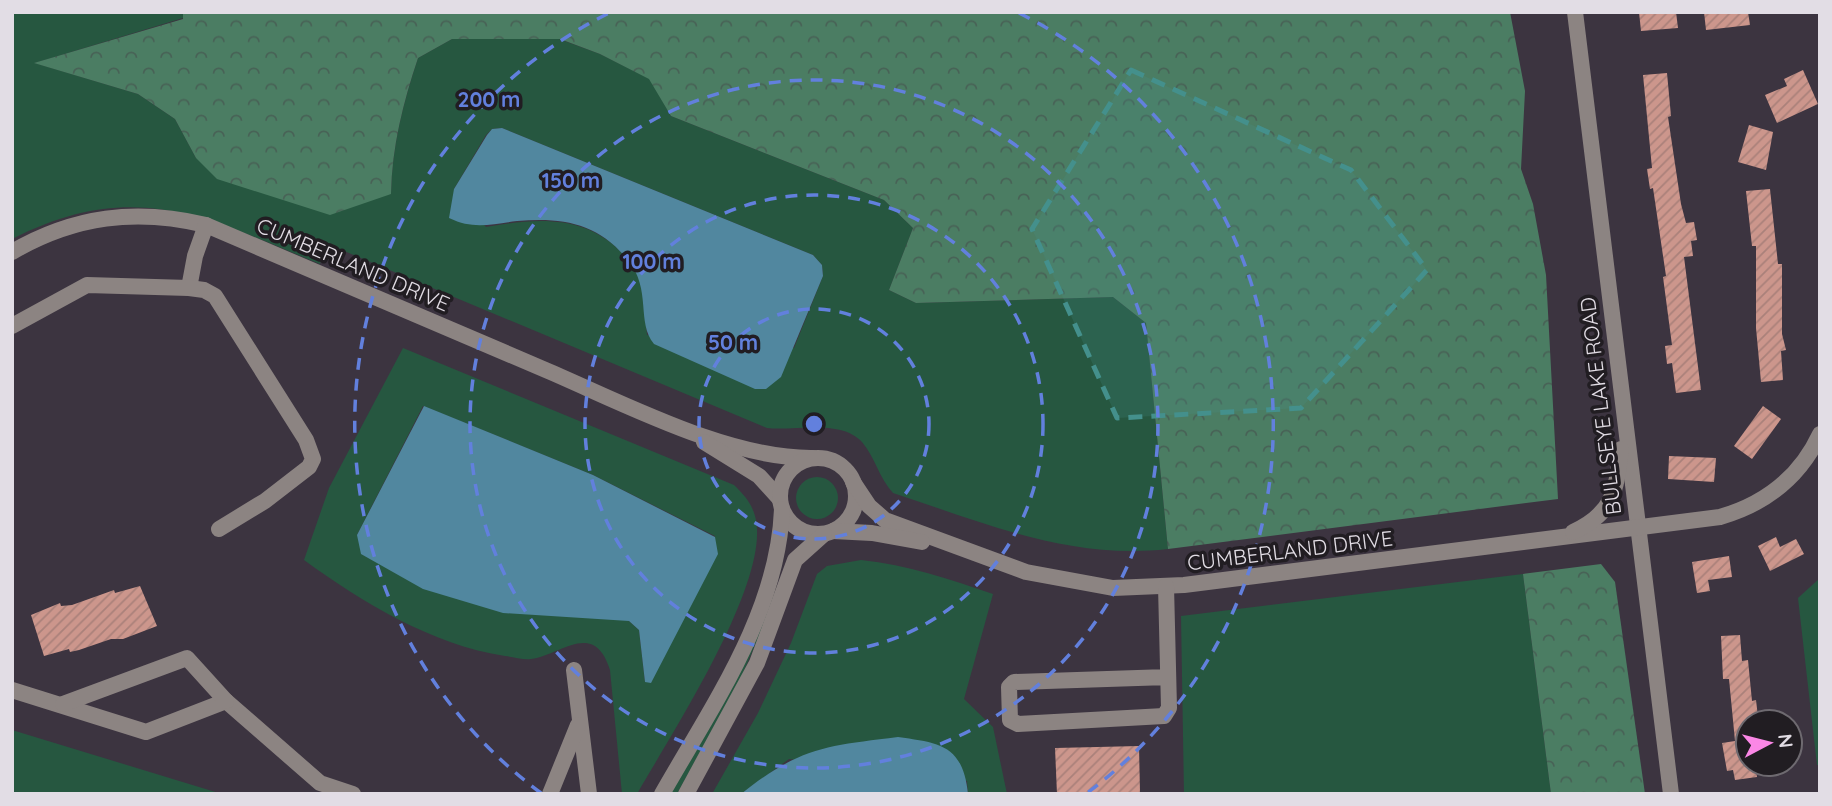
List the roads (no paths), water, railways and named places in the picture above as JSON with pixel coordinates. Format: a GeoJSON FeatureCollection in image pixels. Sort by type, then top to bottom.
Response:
{"type":"FeatureCollection","features":[{"type":"Feature","properties":{"kind":"street","name":"BULLSEYE LAKE ROAD"},"geometry":{"type":"LineString","coordinates":[[1575,12],[1671,794]]}},
{"type":"Feature","properties":{"kind":"street","name":"CUMBERLAND DRIVE"},"geometry":{"type":"LineString","coordinates":[[12,252],[41,236],[98,218],[136,214],[172,217],[206,225],[668,422],[751,450],[789,458],[813,458]]}},
{"type":"Feature","properties":{"kind":"street"},"geometry":{"type":"LineString","coordinates":[[189,288],[195,256],[206,225]]}},
{"type":"Feature","properties":{"kind":"street"},"geometry":{"type":"LineString","coordinates":[[12,326],[87,285],[189,288],[204,290],[215,296],[312,450],[309,467],[265,501],[219,529]]}},
{"type":"Feature","properties":{"kind":"street","name":"CUMBERLAND DRIVE"},"geometry":{"type":"LineString","coordinates":[[668,422],[759,476],[780,503]]}},
{"type":"Feature","properties":{"kind":"street"},"geometry":{"type":"LineString","coordinates":[[1559,539],[1591,523],[1606,509],[1615,491],[1625,422]]}},
{"type":"Feature","properties":{"kind":"street","name":"CUMBERLAND DRIVE"},"geometry":{"type":"LineString","coordinates":[[853,482],[869,506],[885,520],[952,547],[1038,574],[1112,587],[1166,586],[1720,517],[1759,502],[1792,476],[1820,434]]}},
{"type":"Feature","properties":{"kind":"street"},"geometry":{"type":"LineString","coordinates":[[662,794],[741,652],[752,627],[776,561],[780,488],[790,469],[813,458],[837,463],[853,482],[855,509],[842,525],[795,560],[757,663],[686,794]]}},
{"type":"Feature","properties":{"kind":"street"},"geometry":{"type":"LineString","coordinates":[[780,503],[793,525],[801,531],[829,533]]}},
{"type":"Feature","properties":{"kind":"street","name":"CUMBERLAND DRIVE"},"geometry":{"type":"LineString","coordinates":[[829,533],[872,533],[952,547]]}},
{"type":"Feature","properties":{"kind":"street"},"geometry":{"type":"LineString","coordinates":[[1166,586],[1169,708],[1164,716],[1018,724],[1010,720],[1009,687],[1014,682],[1168,677]]}},
{"type":"Feature","properties":{"kind":"street"},"geometry":{"type":"LineString","coordinates":[[63,704],[187,658],[226,701],[320,783],[353,794]]}},
{"type":"Feature","properties":{"kind":"street"},"geometry":{"type":"LineString","coordinates":[[574,670],[589,794]]}},
{"type":"Feature","properties":{"kind":"street"},"geometry":{"type":"LineString","coordinates":[[12,690],[146,732],[226,701]]}},
{"type":"Feature","properties":{"kind":"street"},"geometry":{"type":"LineString","coordinates":[[550,794],[579,724]]}},
{"type":"Feature","properties":{"kind":"water"},"geometry":{"type":"Polygon","coordinates":[[[502,128],[813,255],[822,265],[823,276],[781,377],[766,389],[755,389],[654,344],[646,326],[640,283],[635,271],[617,248],[592,230],[550,220],[475,225],[449,218],[454,189],[487,135],[492,129],[502,128]]]}},
{"type":"Feature","properties":{"kind":"water"},"geometry":{"type":"Polygon","coordinates":[[[424,406],[593,475],[715,537],[718,554],[651,683],[645,682],[639,630],[629,621],[503,613],[423,589],[361,554],[357,535],[424,406]]]}},
{"type":"Feature","properties":{"kind":"water"},"geometry":{"type":"Polygon","coordinates":[[[898,737],[947,749],[961,765],[968,794],[741,794],[780,767],[815,751],[898,737]]]}}]}
